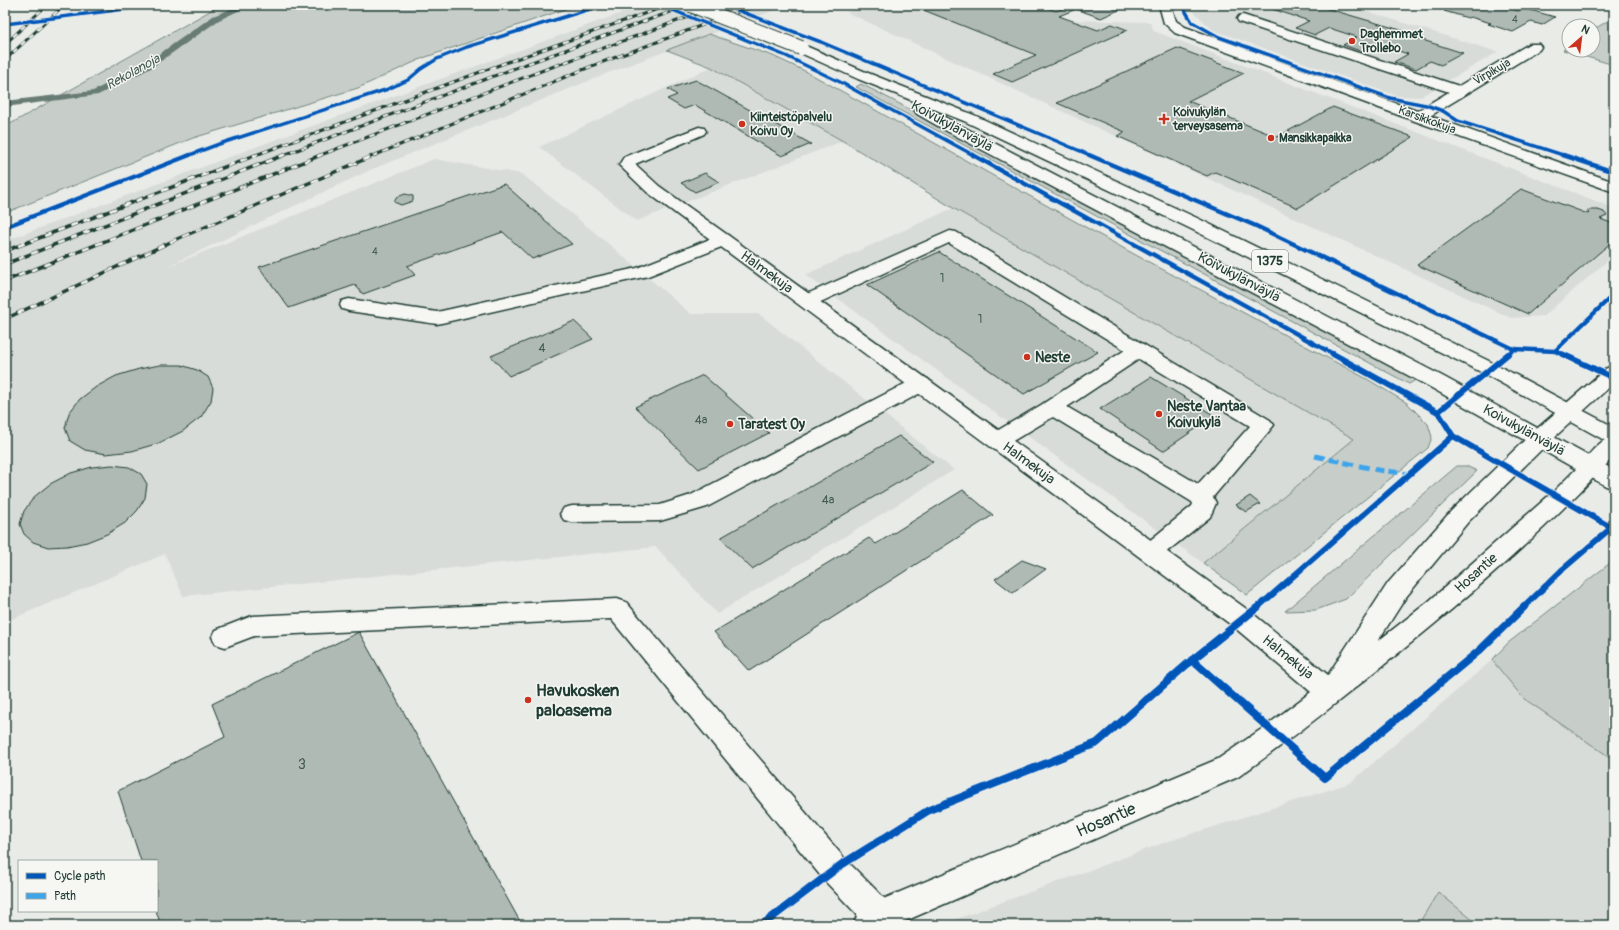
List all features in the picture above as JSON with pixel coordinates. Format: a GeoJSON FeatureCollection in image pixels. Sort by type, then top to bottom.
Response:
{"type":"FeatureCollection","features":[{"type":"Feature","properties":{"kind":"street","name":"Koivukylänväylä"},"geometry":{"type":"LineString","coordinates":[[691,5],[801,48],[863,76],[968,118],[1191,222],[1490,370],[1614,436]]}},
{"type":"Feature","properties":{"kind":"street","name":"Karsikkokuja"},"geometry":{"type":"LineString","coordinates":[[1165,5],[1170,23],[1180,30],[1614,187]]}},
{"type":"Feature","properties":{"kind":"street"},"geometry":{"type":"LineString","coordinates":[[1243,19],[1460,90]]}},
{"type":"Feature","properties":{"kind":"street","name":"Virpikuja"},"geometry":{"type":"LineString","coordinates":[[1417,117],[1534,47]]}},
{"type":"Feature","properties":{"kind":"street","name":"Koivukylänväylä"},"geometry":{"type":"LineString","coordinates":[[863,76],[948,126],[1345,334],[1614,480]]}},
{"type":"Feature","properties":{"kind":"street","name":"Halmekuja"},"geometry":{"type":"LineString","coordinates":[[699,131],[629,160],[627,165],[653,190],[724,240],[1243,620],[1330,692]]}},
{"type":"Feature","properties":{"kind":"street"},"geometry":{"type":"LineString","coordinates":[[807,301],[950,236],[1263,425],[1200,496]]}},
{"type":"Feature","properties":{"kind":"street"},"geometry":{"type":"LineString","coordinates":[[349,305],[437,318],[642,272],[724,240]]}},
{"type":"Feature","properties":{"kind":"street"},"geometry":{"type":"LineString","coordinates":[[998,440],[1048,410],[1139,350]]}},
{"type":"Feature","properties":{"kind":"street","name":"Hosantie"},"geometry":{"type":"LineString","coordinates":[[1330,692],[1397,590],[1460,516],[1540,439],[1614,372]]}},
{"type":"Feature","properties":{"kind":"street"},"geometry":{"type":"LineString","coordinates":[[572,514],[660,513],[699,501],[921,384]]}},
{"type":"Feature","properties":{"kind":"street"},"geometry":{"type":"LineString","coordinates":[[1048,410],[1057,410],[1200,496],[1205,503],[1202,511],[1151,552]]}},
{"type":"Feature","properties":{"kind":"street","name":"Hosantie"},"geometry":{"type":"LineString","coordinates":[[874,920],[1228,768],[1276,734],[1437,609],[1561,498],[1614,444]]}},
{"type":"Feature","properties":{"kind":"street"},"geometry":{"type":"LineString","coordinates":[[226,637],[252,626],[617,609],[830,864],[874,920]]}},
{"type":"Feature","properties":{"kind":"shaded area"},"geometry":{"type":"Polygon","coordinates":[[[215,5],[577,5],[423,58],[358,88],[193,138],[5,213],[5,127],[215,8],[215,5]]]}},
{"type":"Feature","properties":{"kind":"shaded area"},"geometry":{"type":"Polygon","coordinates":[[[643,5],[788,5],[603,75],[368,171],[164,268],[434,159],[522,174],[598,235],[691,314],[759,314],[954,470],[717,614],[656,547],[183,596],[165,554],[5,622],[5,241],[301,130],[643,5]]]}},
{"type":"Feature","properties":{"kind":"shaded area"},"geometry":{"type":"Polygon","coordinates":[[[862,5],[1032,5],[1071,20],[1150,22],[1154,31],[1614,208],[1614,255],[1544,316],[1511,318],[846,12],[862,5]]]}},
{"type":"Feature","properties":{"kind":"shaded area","name":"Daghemmet Trollebo"},"geometry":{"type":"Polygon","coordinates":[[[1192,5],[1346,5],[1498,52],[1420,97],[1397,96],[1213,30],[1193,11],[1192,5]]]}},
{"type":"Feature","properties":{"kind":"shaded area"},"geometry":{"type":"Polygon","coordinates":[[[1609,20],[1614,20],[1614,65],[1590,58],[1601,58],[1601,25],[1609,20]]]}},
{"type":"Feature","properties":{"kind":"shaded area"},"geometry":{"type":"Polygon","coordinates":[[[709,34],[773,56],[807,72],[1132,253],[1367,379],[1407,403],[1428,424],[1432,437],[1428,448],[1247,595],[1203,563],[1354,439],[953,208],[843,141],[711,67],[667,50],[709,34]]]}},
{"type":"Feature","properties":{"kind":"shaded area"},"geometry":{"type":"Polygon","coordinates":[[[711,67],[843,141],[637,221],[539,147],[711,67]]]}},
{"type":"Feature","properties":{"kind":"shaded area"},"geometry":{"type":"Polygon","coordinates":[[[861,84],[1419,378],[1409,384],[856,87],[861,84]]]}},
{"type":"Feature","properties":{"kind":"shaded area"},"geometry":{"type":"Polygon","coordinates":[[[953,208],[1354,439],[1203,563],[805,275],[953,208]]]}},
{"type":"Feature","properties":{"kind":"shaded area"},"geometry":{"type":"Polygon","coordinates":[[[1457,466],[1466,466],[1477,471],[1346,599],[1316,610],[1285,611],[1457,466]]]}},
{"type":"Feature","properties":{"kind":"shaded area"},"geometry":{"type":"Polygon","coordinates":[[[1614,560],[1614,760],[1523,698],[1492,660],[1508,643],[1614,560]]]}},
{"type":"Feature","properties":{"kind":"shaded area"},"geometry":{"type":"Polygon","coordinates":[[[1492,660],[1614,741],[1614,925],[940,925],[1166,842],[1350,783],[1492,660]]]}},
{"type":"Feature","properties":{"kind":"shaded area"},"geometry":{"type":"Polygon","coordinates":[[[1438,892],[1479,925],[1418,925],[1438,892]]]}},
{"type":"Feature","properties":{"kind":"building"},"geometry":{"type":"Polygon","coordinates":[[[911,5],[1039,5],[1056,11],[1067,7],[1061,5],[1130,5],[1101,18],[1076,9],[1059,16],[1098,30],[1112,24],[1128,30],[1012,82],[993,74],[1036,55],[911,5]]]}},
{"type":"Feature","properties":{"kind":"building"},"geometry":{"type":"Polygon","coordinates":[[[1260,5],[1315,5],[1404,31],[1401,33],[1463,53],[1441,65],[1430,61],[1416,69],[1394,62],[1408,54],[1378,44],[1363,52],[1343,45],[1357,37],[1329,28],[1315,35],[1295,28],[1309,21],[1260,5]]]}},
{"type":"Feature","properties":{"kind":"building"},"geometry":{"type":"Polygon","coordinates":[[[1455,5],[1498,5],[1518,11],[1523,8],[1555,17],[1542,25],[1531,22],[1513,32],[1488,24],[1491,23],[1444,11],[1455,5]]]}},
{"type":"Feature","properties":{"kind":"building","name":"Koivukylän terveysasema"},"geometry":{"type":"Polygon","coordinates":[[[1177,48],[1244,73],[1188,101],[1277,137],[1333,107],[1413,137],[1298,208],[1215,172],[1207,176],[1117,136],[1125,132],[1057,103],[1177,48]]]}},
{"type":"Feature","properties":{"kind":"building"},"geometry":{"type":"Polygon","coordinates":[[[696,80],[811,144],[782,156],[695,105],[684,109],[667,99],[677,95],[668,89],[696,80]]]}},
{"type":"Feature","properties":{"kind":"building"},"geometry":{"type":"Polygon","coordinates":[[[705,173],[719,182],[695,192],[681,183],[705,173]]]}},
{"type":"Feature","properties":{"kind":"building"},"geometry":{"type":"Polygon","coordinates":[[[504,184],[572,244],[532,259],[503,232],[407,266],[415,275],[363,294],[355,285],[289,308],[259,267],[504,184]]]}},
{"type":"Feature","properties":{"kind":"building"},"geometry":{"type":"Polygon","coordinates":[[[1521,189],[1588,214],[1589,213],[1587,211],[1589,210],[1604,212],[1607,216],[1600,219],[1614,224],[1614,240],[1528,314],[1417,265],[1521,189]]]}},
{"type":"Feature","properties":{"kind":"building"},"geometry":{"type":"Polygon","coordinates":[[[405,194],[413,196],[413,201],[401,205],[394,202],[397,197],[405,194]]]}},
{"type":"Feature","properties":{"kind":"building"},"geometry":{"type":"Polygon","coordinates":[[[939,252],[1098,352],[1024,394],[867,285],[939,252]]]}},
{"type":"Feature","properties":{"kind":"building"},"geometry":{"type":"Polygon","coordinates":[[[574,321],[593,339],[509,376],[491,356],[574,321]]]}},
{"type":"Feature","properties":{"kind":"building"},"geometry":{"type":"Polygon","coordinates":[[[160,365],[181,365],[197,370],[208,377],[213,388],[211,401],[201,417],[183,431],[159,443],[132,451],[106,454],[85,450],[70,441],[65,428],[69,413],[80,399],[96,387],[116,376],[139,369],[160,365]]]}},
{"type":"Feature","properties":{"kind":"building"},"geometry":{"type":"Polygon","coordinates":[[[703,375],[769,433],[699,469],[635,407],[703,375]]]}},
{"type":"Feature","properties":{"kind":"building"},"geometry":{"type":"Polygon","coordinates":[[[1151,377],[1215,416],[1163,451],[1100,409],[1151,377]]]}},
{"type":"Feature","properties":{"kind":"building"},"geometry":{"type":"Polygon","coordinates":[[[899,436],[933,462],[752,569],[720,538],[899,436]]]}},
{"type":"Feature","properties":{"kind":"building"},"geometry":{"type":"Polygon","coordinates":[[[112,465],[129,467],[141,474],[147,484],[145,498],[137,511],[125,523],[107,534],[87,542],[67,546],[48,547],[33,542],[24,534],[20,524],[24,511],[34,497],[50,484],[71,473],[92,467],[112,465]]]}},
{"type":"Feature","properties":{"kind":"building"},"geometry":{"type":"Polygon","coordinates":[[[963,490],[993,515],[749,671],[714,632],[869,538],[876,544],[963,490]]]}},
{"type":"Feature","properties":{"kind":"building"},"geometry":{"type":"Polygon","coordinates":[[[1250,496],[1260,504],[1246,512],[1236,505],[1250,496]]]}},
{"type":"Feature","properties":{"kind":"building"},"geometry":{"type":"Polygon","coordinates":[[[1022,560],[1046,569],[1013,593],[995,579],[1022,560]]]}},
{"type":"Feature","properties":{"kind":"building"},"geometry":{"type":"Polygon","coordinates":[[[359,632],[522,925],[161,925],[156,912],[158,912],[158,860],[141,860],[118,791],[225,737],[212,704],[359,632]]]}},
{"type":"Feature","properties":{"kind":"waterway","name":"Rekolanoja"},"geometry":{"type":"LineString","coordinates":[[5,104],[95,93],[148,66],[216,18],[247,5]]}},
{"type":"Feature","properties":{"kind":"railway"},"geometry":{"type":"LineString","coordinates":[[5,44],[47,5]]}},
{"type":"Feature","properties":{"kind":"railway"},"geometry":{"type":"LineString","coordinates":[[5,60],[64,5]]}},
{"type":"Feature","properties":{"kind":"railway"},"geometry":{"type":"LineString","coordinates":[[253,156],[502,64],[669,5]]}},
{"type":"Feature","properties":{"kind":"railway"},"geometry":{"type":"LineString","coordinates":[[281,156],[518,67],[690,5]]}},
{"type":"Feature","properties":{"kind":"railway"},"geometry":{"type":"LineString","coordinates":[[318,156],[541,71],[721,5]]}},
{"type":"Feature","properties":{"kind":"railway"},"geometry":{"type":"LineString","coordinates":[[373,156],[592,66],[757,5]]}},
{"type":"Feature","properties":{"kind":"railway"},"geometry":{"type":"LineString","coordinates":[[5,251],[256,155]]}},
{"type":"Feature","properties":{"kind":"railway"},"geometry":{"type":"LineString","coordinates":[[5,264],[284,155]]}},
{"type":"Feature","properties":{"kind":"railway"},"geometry":{"type":"LineString","coordinates":[[5,281],[321,155]]}},
{"type":"Feature","properties":{"kind":"railway"},"geometry":{"type":"LineString","coordinates":[[5,319],[177,239],[375,155]]}},
{"type":"Feature","properties":{"kind":"marked path"},"geometry":{"type":"LineString","coordinates":[[1315,456],[1378,470],[1410,474]]}},
{"type":"Feature","properties":{"kind":"cycle path"},"geometry":{"type":"LineString","coordinates":[[5,24],[157,5]]}},
{"type":"Feature","properties":{"kind":"cycle path"},"geometry":{"type":"LineString","coordinates":[[5,227],[219,144],[388,89],[408,80],[421,69],[437,59],[467,47],[603,5]]}},
{"type":"Feature","properties":{"kind":"cycle path"},"geometry":{"type":"LineString","coordinates":[[660,5],[786,56],[840,82],[1438,412]]}},
{"type":"Feature","properties":{"kind":"cycle path"},"geometry":{"type":"LineString","coordinates":[[724,5],[821,42],[1256,226],[1514,349]]}},
{"type":"Feature","properties":{"kind":"cycle path"},"geometry":{"type":"LineString","coordinates":[[1184,5],[1189,18],[1196,26],[1219,37],[1390,98],[1407,100],[1435,108],[1443,111],[1458,121],[1614,172]]}},
{"type":"Feature","properties":{"kind":"cycle path"},"geometry":{"type":"LineString","coordinates":[[762,925],[841,865],[929,810],[1097,743],[1192,660],[1243,620],[1453,436],[1438,412],[1514,349],[1555,351],[1614,294]]}},
{"type":"Feature","properties":{"kind":"cycle path"},"geometry":{"type":"LineString","coordinates":[[1555,351],[1614,378]]}},
{"type":"Feature","properties":{"kind":"cycle path"},"geometry":{"type":"LineString","coordinates":[[1453,436],[1614,529]]}},
{"type":"Feature","properties":{"kind":"cycle path"},"geometry":{"type":"LineString","coordinates":[[1192,660],[1325,778],[1480,650],[1563,569],[1611,528]]}},
{"type":"Feature","properties":{"kind":"place","name":"Daghemmet Trollebo"},"geometry":{"type":"Point","coordinates":[1352,41]}},
{"type":"Feature","properties":{"kind":"place","name":"Koivukylän terveysasema"},"geometry":{"type":"Point","coordinates":[1164,119]}},
{"type":"Feature","properties":{"kind":"place","name":"Kiinteistöpalvelu Koivu Oy"},"geometry":{"type":"Point","coordinates":[742,124]}},
{"type":"Feature","properties":{"kind":"place","name":"Mansikkapaikka"},"geometry":{"type":"Point","coordinates":[1271,138]}},
{"type":"Feature","properties":{"kind":"place","name":"Neste"},"geometry":{"type":"Point","coordinates":[1027,357]}},
{"type":"Feature","properties":{"kind":"place","name":"Neste Vantaa Koivukylä"},"geometry":{"type":"Point","coordinates":[1159,414]}},
{"type":"Feature","properties":{"kind":"place","name":"Taratest Oy"},"geometry":{"type":"Point","coordinates":[730,424]}},
{"type":"Feature","properties":{"kind":"place","name":"Havukosken paloasema"},"geometry":{"type":"Point","coordinates":[528,700]}}]}
